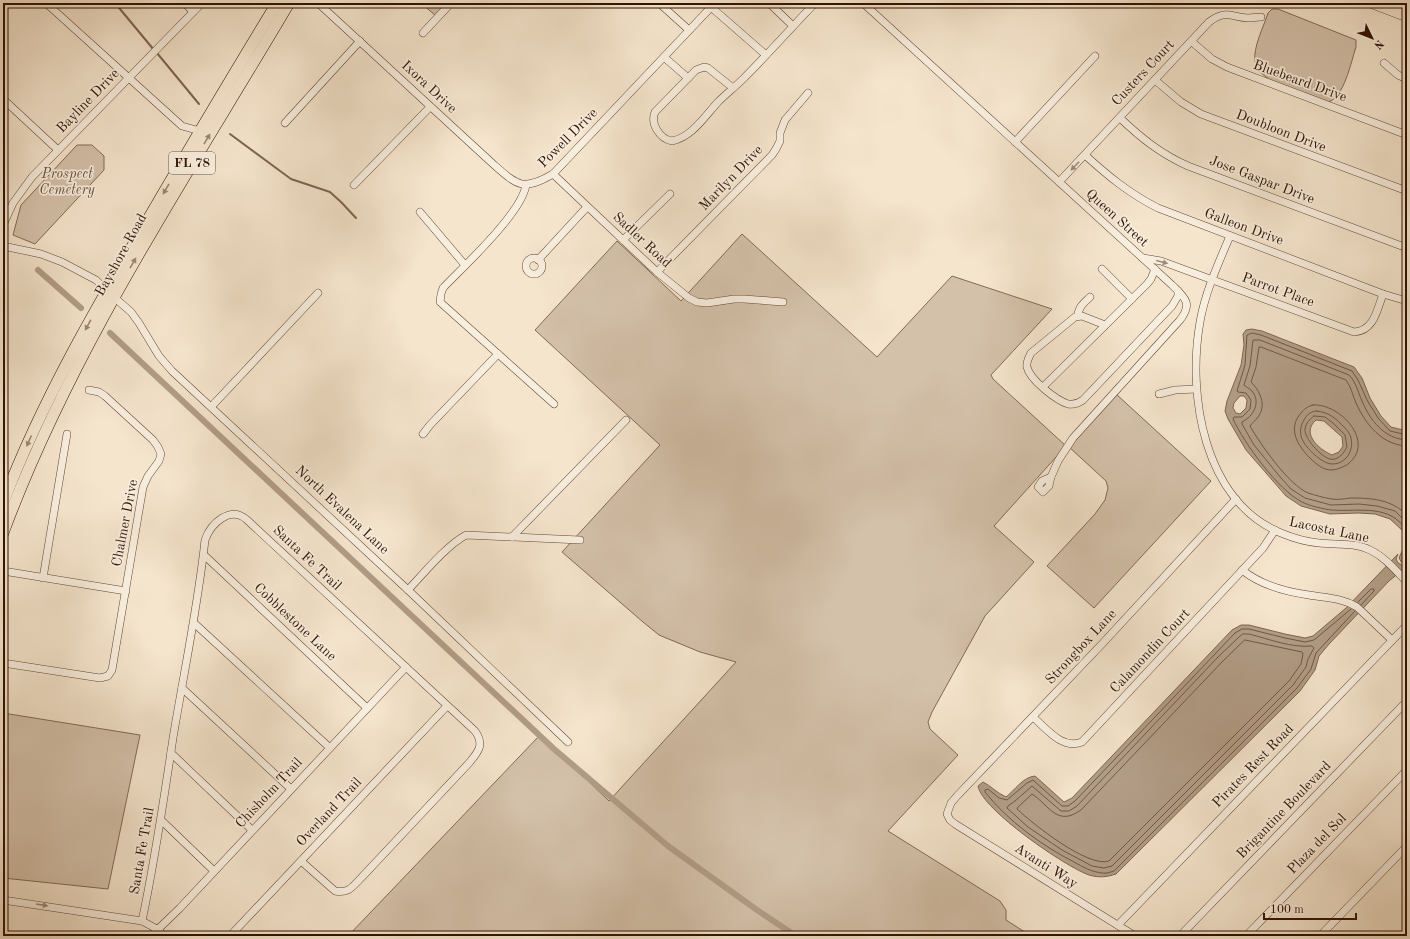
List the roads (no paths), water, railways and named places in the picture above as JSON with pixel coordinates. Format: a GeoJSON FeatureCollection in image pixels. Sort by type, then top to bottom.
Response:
{"type":"FeatureCollection","features":[{"type":"Feature","properties":{"kind":"main road","name":"Bayshore Road"},"geometry":{"type":"LineString","coordinates":[[3,503],[50,396],[110,294],[200,131],[277,3]]}},
{"type":"Feature","properties":{"kind":"main road"},"geometry":{"type":"LineString","coordinates":[[233,96],[235,85],[284,3]]}},
{"type":"Feature","properties":{"kind":"main road","name":"Bayshore Road"},"geometry":{"type":"LineString","coordinates":[[3,533],[18,492],[110,294],[156,223],[289,3]]}},
{"type":"Feature","properties":{"kind":"main road"},"geometry":{"type":"LineString","coordinates":[[1373,3],[1407,16]]}},
{"type":"Feature","properties":{"kind":"street"},"geometry":{"type":"LineString","coordinates":[[46,3],[182,126],[200,131]]}},
{"type":"Feature","properties":{"kind":"street"},"geometry":{"type":"LineString","coordinates":[[186,3],[193,12]]}},
{"type":"Feature","properties":{"kind":"street","name":"Bayline Drive"},"geometry":{"type":"LineString","coordinates":[[3,225],[18,196],[32,177],[202,3]]}},
{"type":"Feature","properties":{"kind":"street","name":"Ixora Drive"},"geometry":{"type":"LineString","coordinates":[[318,3],[508,177],[515,182],[526,185]]}},
{"type":"Feature","properties":{"kind":"street"},"geometry":{"type":"LineString","coordinates":[[423,34],[451,3]]}},
{"type":"Feature","properties":{"kind":"street"},"geometry":{"type":"LineString","coordinates":[[659,3],[689,30]]}},
{"type":"Feature","properties":{"kind":"street"},"geometry":{"type":"LineString","coordinates":[[769,3],[793,26]]}},
{"type":"Feature","properties":{"kind":"street"},"geometry":{"type":"LineString","coordinates":[[734,88],[713,71],[704,67],[696,70],[655,112],[653,116],[655,127],[663,138],[667,140],[676,140],[690,132],[719,101],[734,88],[766,55],[815,3]]}},
{"type":"Feature","properties":{"kind":"street","name":"Queen Street"},"geometry":{"type":"LineString","coordinates":[[863,3],[1178,291],[1187,304],[1186,312],[1073,438],[1058,461],[1051,477]]}},
{"type":"Feature","properties":{"kind":"street"},"geometry":{"type":"LineString","coordinates":[[713,5],[766,55]]}},
{"type":"Feature","properties":{"kind":"street","name":"Powell Drive"},"geometry":{"type":"LineString","coordinates":[[526,185],[534,184],[553,174],[713,5]]}},
{"type":"Feature","properties":{"kind":"street","name":"Custers Court"},"geometry":{"type":"LineString","coordinates":[[1059,182],[1209,22],[1218,16],[1228,14],[1248,18],[1261,17]]}},
{"type":"Feature","properties":{"kind":"street"},"geometry":{"type":"LineString","coordinates":[[285,123],[360,41]]}},
{"type":"Feature","properties":{"kind":"street","name":"Bluebeard Drive"},"geometry":{"type":"LineString","coordinates":[[1191,41],[1212,59],[1226,67],[1407,135]]}},
{"type":"Feature","properties":{"kind":"street"},"geometry":{"type":"LineString","coordinates":[[1015,142],[1096,56]]}},
{"type":"Feature","properties":{"kind":"street"},"geometry":{"type":"LineString","coordinates":[[664,57],[688,78]]}},
{"type":"Feature","properties":{"kind":"street"},"geometry":{"type":"LineString","coordinates":[[1384,63],[1398,76],[1407,79]]}},
{"type":"Feature","properties":{"kind":"street","name":"Doubloon Drive"},"geometry":{"type":"LineString","coordinates":[[1155,80],[1181,102],[1201,114],[1407,191]]}},
{"type":"Feature","properties":{"kind":"street","name":"Marilyn Drive"},"geometry":{"type":"LineString","coordinates":[[658,272],[772,155],[780,141],[780,133],[785,120],[808,93]]}},
{"type":"Feature","properties":{"kind":"street"},"geometry":{"type":"LineString","coordinates":[[3,99],[58,150]]}},
{"type":"Feature","properties":{"kind":"street"},"geometry":{"type":"LineString","coordinates":[[354,184],[430,106]]}},
{"type":"Feature","properties":{"kind":"street","name":"Jose Gaspar Drive"},"geometry":{"type":"LineString","coordinates":[[1120,118],[1149,144],[1174,160],[1407,248]]}},
{"type":"Feature","properties":{"kind":"street","name":"Galleon Drive"},"geometry":{"type":"LineString","coordinates":[[1085,155],[1111,178],[1158,208],[1407,302]]}},
{"type":"Feature","properties":{"kind":"street","name":"Sadler Road"},"geometry":{"type":"LineString","coordinates":[[553,174],[658,272],[683,294],[697,302],[707,303],[744,299],[783,302]]}},
{"type":"Feature","properties":{"kind":"street"},"geometry":{"type":"LineString","coordinates":[[526,185],[522,198],[504,223],[443,288],[440,294],[440,302],[554,404]]}},
{"type":"Feature","properties":{"kind":"street"},"geometry":{"type":"LineString","coordinates":[[623,240],[670,194]]}},
{"type":"Feature","properties":{"kind":"street"},"geometry":{"type":"LineString","coordinates":[[538,260],[587,207]]}},
{"type":"Feature","properties":{"kind":"street"},"geometry":{"type":"LineString","coordinates":[[420,212],[465,265]]}},
{"type":"Feature","properties":{"kind":"street","name":"Lacosta Lane"},"geometry":{"type":"LineString","coordinates":[[1230,236],[1213,280],[1200,321],[1196,358],[1196,389],[1198,405],[1204,436],[1217,468],[1236,499],[1259,520],[1275,530],[1305,541],[1351,544],[1370,550],[1385,561],[1407,582]]}},
{"type":"Feature","properties":{"kind":"street","name":"North Evalena Lane"},"geometry":{"type":"LineString","coordinates":[[3,246],[41,254],[62,262],[96,280],[126,307],[135,318],[159,356],[172,371],[408,590],[568,742]]}},
{"type":"Feature","properties":{"kind":"street","name":"Parrot Place"},"geometry":{"type":"LineString","coordinates":[[1142,258],[1161,261],[1354,332],[1360,332],[1367,329],[1371,324],[1383,294]]}},
{"type":"Feature","properties":{"kind":"street"},"geometry":{"type":"LineString","coordinates":[[1102,269],[1132,299]]}},
{"type":"Feature","properties":{"kind":"street"},"geometry":{"type":"LineString","coordinates":[[1043,387],[1132,299],[1151,279],[1155,270]]}},
{"type":"Feature","properties":{"kind":"street"},"geometry":{"type":"LineString","coordinates":[[1105,325],[1082,316],[1075,317],[1032,352],[1028,358],[1027,366],[1030,373],[1043,387],[1062,401],[1068,404],[1077,403],[1083,400],[1172,306],[1178,296],[1178,291]]}},
{"type":"Feature","properties":{"kind":"street"},"geometry":{"type":"LineString","coordinates":[[211,407],[318,293]]}},
{"type":"Feature","properties":{"kind":"street"},"geometry":{"type":"LineString","coordinates":[[1078,316],[1080,307],[1090,296]]}},
{"type":"Feature","properties":{"kind":"street"},"geometry":{"type":"LineString","coordinates":[[423,434],[498,354]]}},
{"type":"Feature","properties":{"kind":"street"},"geometry":{"type":"LineString","coordinates":[[1160,394],[1175,390],[1196,389]]}},
{"type":"Feature","properties":{"kind":"street","name":"Chalmer Drive"},"geometry":{"type":"LineString","coordinates":[[3,663],[100,678],[108,676],[112,670],[143,487],[161,454],[153,440],[105,396],[99,392],[89,390]]}},
{"type":"Feature","properties":{"kind":"street"},"geometry":{"type":"LineString","coordinates":[[512,538],[626,420]]}},
{"type":"Feature","properties":{"kind":"street"},"geometry":{"type":"LineString","coordinates":[[43,578],[67,434]]}},
{"type":"Feature","properties":{"kind":"street","name":"Strongbox Lane"},"geometry":{"type":"LineString","coordinates":[[947,814],[951,803],[957,796],[1033,717],[1236,499]]}},
{"type":"Feature","properties":{"kind":"street","name":"Santa Fe Trail"},"geometry":{"type":"LineString","coordinates":[[140,921],[161,820],[194,623],[206,540],[212,527],[227,515],[234,513],[240,514],[475,731],[479,737],[480,745],[478,752],[469,763],[373,866],[348,890],[341,892],[334,891],[301,861]]}},
{"type":"Feature","properties":{"kind":"street","name":"Calamondin Court"},"geometry":{"type":"LineString","coordinates":[[1033,717],[1060,741],[1075,745],[1082,742],[1268,542],[1275,530]]}},
{"type":"Feature","properties":{"kind":"street"},"geometry":{"type":"LineString","coordinates":[[408,590],[449,548],[460,538],[466,535],[580,540]]}},
{"type":"Feature","properties":{"kind":"street","name":"Cobblestone Lane"},"geometry":{"type":"LineString","coordinates":[[204,555],[367,708]]}},
{"type":"Feature","properties":{"kind":"street"},"geometry":{"type":"LineString","coordinates":[[1242,570],[1251,577],[1278,589],[1301,594],[1333,598],[1350,603],[1357,607],[1392,640]]}},
{"type":"Feature","properties":{"kind":"street"},"geometry":{"type":"LineString","coordinates":[[3,571],[126,591]]}},
{"type":"Feature","properties":{"kind":"street"},"geometry":{"type":"LineString","coordinates":[[194,623],[330,748]]}},
{"type":"Feature","properties":{"kind":"street","name":"Pirates Rest Road"},"geometry":{"type":"LineString","coordinates":[[1118,925],[1407,624]]}},
{"type":"Feature","properties":{"kind":"street","name":"Chisholm Trail"},"geometry":{"type":"LineString","coordinates":[[151,936],[406,667]]}},
{"type":"Feature","properties":{"kind":"street"},"geometry":{"type":"LineString","coordinates":[[182,688],[291,789]]}},
{"type":"Feature","properties":{"kind":"street","name":"Brigantine Boulevard"},"geometry":{"type":"LineString","coordinates":[[1180,936],[1407,702]]}},
{"type":"Feature","properties":{"kind":"street","name":"Overland Trail"},"geometry":{"type":"LineString","coordinates":[[230,936],[447,706]]}},
{"type":"Feature","properties":{"kind":"street"},"geometry":{"type":"LineString","coordinates":[[172,753],[252,830]]}},
{"type":"Feature","properties":{"kind":"street","name":"Plaza del Sol"},"geometry":{"type":"LineString","coordinates":[[1246,936],[1407,770]]}},
{"type":"Feature","properties":{"kind":"street","name":"Avanti Way"},"geometry":{"type":"LineString","coordinates":[[947,814],[950,820],[955,824],[1135,936]]}},
{"type":"Feature","properties":{"kind":"street"},"geometry":{"type":"LineString","coordinates":[[161,820],[214,871]]}},
{"type":"Feature","properties":{"kind":"street"},"geometry":{"type":"LineString","coordinates":[[1320,936],[1407,846]]}},
{"type":"Feature","properties":{"kind":"street"},"geometry":{"type":"LineString","coordinates":[[3,900],[140,921],[157,930],[164,936]]}},
{"type":"Feature","properties":{"kind":"water"},"geometry":{"type":"Polygon","coordinates":[[[1252,329],[1262,331],[1354,367],[1362,378],[1370,398],[1381,416],[1391,427],[1407,431],[1407,540],[1403,531],[1390,519],[1375,514],[1330,514],[1301,506],[1286,496],[1246,450],[1225,411],[1227,401],[1241,365],[1244,345],[1243,334],[1246,330],[1252,329]],[[1240,396],[1234,403],[1233,408],[1236,413],[1240,414],[1246,408],[1247,400],[1244,396],[1240,396]],[[1316,420],[1310,430],[1313,440],[1321,449],[1332,455],[1339,452],[1343,446],[1342,437],[1324,421],[1316,420]]]}},
{"type":"Feature","properties":{"kind":"water"},"geometry":{"type":"Polygon","coordinates":[[[1407,540],[1407,563],[1402,563],[1399,558],[1407,540]]]}},
{"type":"Feature","properties":{"kind":"water"},"geometry":{"type":"Polygon","coordinates":[[[1398,554],[1396,559],[1398,563],[1406,567],[1389,581],[1330,643],[1319,656],[1315,670],[1300,691],[1116,874],[1096,877],[1078,870],[1045,850],[1009,823],[983,796],[978,786],[983,782],[1006,797],[1023,781],[1035,776],[1064,802],[1072,798],[1232,630],[1241,625],[1249,625],[1305,638],[1313,636],[1346,608],[1398,554]]]}},
{"type":"Feature","properties":{"kind":"waterway"},"geometry":{"type":"LineString","coordinates":[[115,3],[154,50]]}},
{"type":"Feature","properties":{"kind":"waterway"},"geometry":{"type":"LineString","coordinates":[[157,53],[199,104]]}},
{"type":"Feature","properties":{"kind":"waterway"},"geometry":{"type":"LineString","coordinates":[[230,134],[291,179],[330,192],[356,218]]}},
{"type":"Feature","properties":{"kind":"waterway"},"geometry":{"type":"LineString","coordinates":[[38,270],[81,308]]}},
{"type":"Feature","properties":{"kind":"waterway"},"geometry":{"type":"LineString","coordinates":[[110,333],[554,749],[668,846],[796,936]]}},
{"type":"Feature","properties":{"kind":"park label","name":"Prospect Cemetery"},"geometry":{"type":"Point","coordinates":[67,182]}}]}
